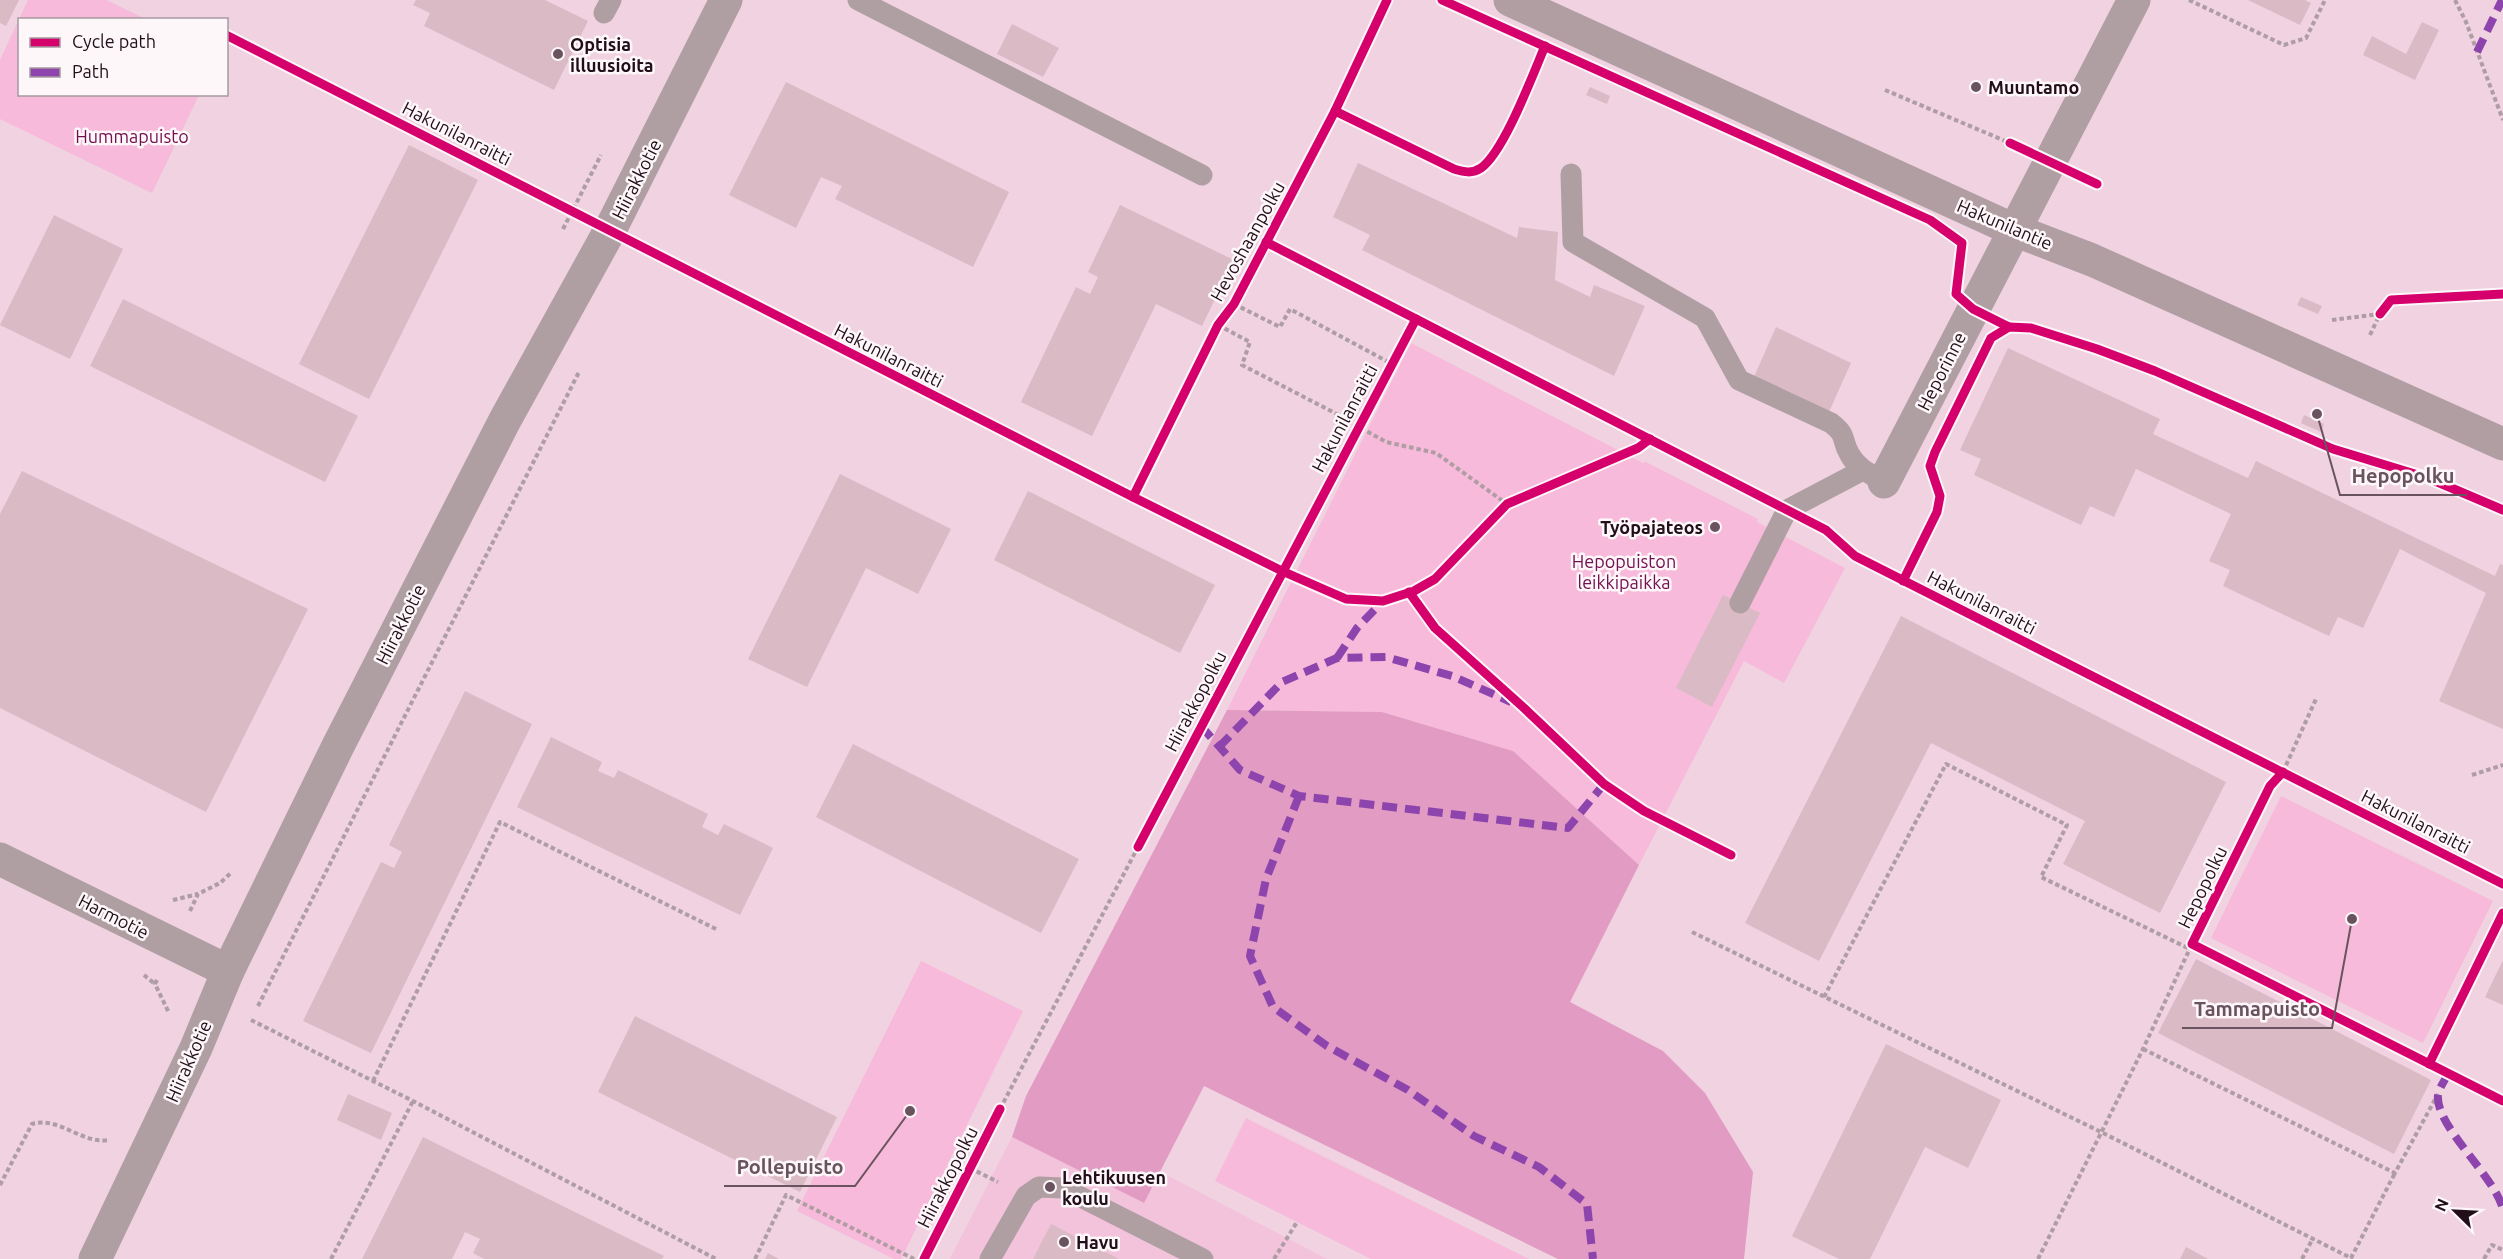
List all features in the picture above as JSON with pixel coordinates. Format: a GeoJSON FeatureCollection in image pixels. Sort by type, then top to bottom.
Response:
{"type":"FeatureCollection","features":[{"type":"Feature","properties":{"kind":"main road","name":"Hakunilantie"},"geometry":{"type":"LineString","coordinates":[[1510,0],[2014,230],[2092,260],[2503,444]]}},
{"type":"Feature","properties":{"kind":"street","name":"Hiirakkotie"},"geometry":{"type":"LineString","coordinates":[[95,1259],[196,1048],[228,971],[338,746],[505,420],[610,230],[726,0]]}},
{"type":"Feature","properties":{"kind":"street","name":"Heporinne"},"geometry":{"type":"LineString","coordinates":[[1874,476],[2014,230],[2134,0]]}},
{"type":"Feature","properties":{"kind":"street","name":"Harmotie"},"geometry":{"type":"LineString","coordinates":[[0,859],[228,971]]}},
{"type":"Feature","properties":{"kind":"lane"},"geometry":{"type":"LineString","coordinates":[[858,0],[1202,175]]}},
{"type":"Feature","properties":{"kind":"lane"},"geometry":{"type":"LineString","coordinates":[[1571,174],[1573,242],[1704,318],[1739,380],[1831,423],[1842,432],[1849,454],[1874,476],[1787,510],[1740,603]]}},
{"type":"Feature","properties":{"kind":"lane"},"geometry":{"type":"LineString","coordinates":[[990,1259],[1026,1196],[1039,1187],[1064,1188],[1203,1259]]}},
{"type":"Feature","properties":{"kind":"path"},"geometry":{"type":"LineString","coordinates":[[2189,0],[2284,45],[2306,38],[2325,0]]}},
{"type":"Feature","properties":{"kind":"path"},"geometry":{"type":"LineString","coordinates":[[2455,0],[2466,22],[2503,120]]}},
{"type":"Feature","properties":{"kind":"path"},"geometry":{"type":"LineString","coordinates":[[1885,90],[2010,143]]}},
{"type":"Feature","properties":{"kind":"path"},"geometry":{"type":"LineString","coordinates":[[562,205],[610,230]]}},
{"type":"Feature","properties":{"kind":"path"},"geometry":{"type":"LineString","coordinates":[[1226,314],[1280,327],[1290,309],[1394,359]]}},
{"type":"Feature","properties":{"kind":"path"},"geometry":{"type":"LineString","coordinates":[[2332,320],[2383,310],[2370,335]]}},
{"type":"Feature","properties":{"kind":"path"},"geometry":{"type":"LineString","coordinates":[[1226,314],[1250,342],[1242,365],[1386,442],[1436,453],[1511,501],[1500,511]]}},
{"type":"Feature","properties":{"kind":"path"},"geometry":{"type":"LineString","coordinates":[[246,1029],[581,369]]}},
{"type":"Feature","properties":{"kind":"path"},"geometry":{"type":"LineString","coordinates":[[2280,776],[2316,699]]}},
{"type":"Feature","properties":{"kind":"path"},"geometry":{"type":"LineString","coordinates":[[1824,997],[1946,764],[2067,825],[2041,877],[2191,946],[2143,1049],[2038,1259]]}},
{"type":"Feature","properties":{"kind":"path"},"geometry":{"type":"LineString","coordinates":[[2472,775],[2503,765]]}},
{"type":"Feature","properties":{"kind":"path"},"geometry":{"type":"LineString","coordinates":[[2273,766],[2280,776]]}},
{"type":"Feature","properties":{"kind":"path"},"geometry":{"type":"LineString","coordinates":[[2280,776],[2294,777]]}},
{"type":"Feature","properties":{"kind":"path"},"geometry":{"type":"LineString","coordinates":[[373,1081],[500,822],[716,929]]}},
{"type":"Feature","properties":{"kind":"path"},"geometry":{"type":"LineString","coordinates":[[1692,932],[2101,1132],[2351,1258],[2438,1094]]}},
{"type":"Feature","properties":{"kind":"path"},"geometry":{"type":"LineString","coordinates":[[251,1020],[413,1101],[716,1259]]}},
{"type":"Feature","properties":{"kind":"path"},"geometry":{"type":"LineString","coordinates":[[2143,1049],[2395,1173]]}},
{"type":"Feature","properties":{"kind":"path"},"geometry":{"type":"LineString","coordinates":[[331,1259],[413,1101]]}},
{"type":"Feature","properties":{"kind":"path"},"geometry":{"type":"LineString","coordinates":[[970,1168],[984,1174]]}},
{"type":"Feature","properties":{"kind":"path"},"geometry":{"type":"LineString","coordinates":[[755,1259],[786,1195],[914,1259]]}},
{"type":"Feature","properties":{"kind":"path"},"geometry":{"type":"LineString","coordinates":[[1274,1259],[1297,1222]]}},
{"type":"Feature","properties":{"kind":"path"},"geometry":{"type":"LineString","coordinates":[[2302,1259],[2313,1238]]}},
{"type":"Feature","properties":{"kind":"path"},"geometry":{"type":"LineString","coordinates":[[2484,1259],[2492,1245],[2503,1250]]}},
{"type":"Feature","properties":{"kind":"shaded area"},"geometry":{"type":"Polygon","coordinates":[[[1227,710],[1382,712],[1513,751],[1639,865],[1570,1002],[1663,1051],[1705,1093],[1753,1172],[1744,1259],[1558,1259],[1204,1086],[1144,1203],[1012,1137],[1026,1096],[1227,710]]]}},
{"type":"Feature","properties":{"kind":"shaded area","name":"Lehtikuusen koulu"},"geometry":{"type":"Polygon","coordinates":[[[1012,1137],[1143,1203],[1161,1172],[1327,1259],[950,1259],[1012,1137]]]}},
{"type":"Feature","properties":{"kind":"green space","name":"Hummapuisto"},"geometry":{"type":"Polygon","coordinates":[[[28,0],[106,0],[144,18],[20,18],[28,0]]]}},
{"type":"Feature","properties":{"kind":"green space","name":"Hummapuisto"},"geometry":{"type":"Polygon","coordinates":[[[18,21],[18,96],[199,96],[152,193],[0,119],[0,60],[18,21]]]}},
{"type":"Feature","properties":{"kind":"green space","name":"Hepopuiston leikkipaikka"},"geometry":{"type":"Polygon","coordinates":[[[1411,343],[1643,463],[1646,462],[1758,519],[1757,522],[1845,568],[1784,683],[1744,661],[1639,865],[1513,751],[1382,712],[1227,710],[1411,343]]]}},
{"type":"Feature","properties":{"kind":"green space"},"geometry":{"type":"Polygon","coordinates":[[[2281,796],[2493,901],[2423,1043],[2211,938],[2281,796]]]}},
{"type":"Feature","properties":{"kind":"green space"},"geometry":{"type":"Polygon","coordinates":[[[921,961],[1023,1011],[901,1259],[894,1259],[797,1211],[921,961]]]}},
{"type":"Feature","properties":{"kind":"green space"},"geometry":{"type":"Polygon","coordinates":[[[1246,1118],[1529,1259],[1371,1259],[1215,1181],[1246,1118]]]}},
{"type":"Feature","properties":{"kind":"building"},"geometry":{"type":"Polygon","coordinates":[[[0,0],[19,0],[6,26],[0,23],[0,0]]]}},
{"type":"Feature","properties":{"kind":"building"},"geometry":{"type":"Polygon","coordinates":[[[416,0],[545,0],[588,21],[554,90],[424,26],[430,13],[413,5],[416,0]]]}},
{"type":"Feature","properties":{"kind":"building"},"geometry":{"type":"Polygon","coordinates":[[[2248,0],[2305,0],[2311,3],[2300,25],[2248,0]]]}},
{"type":"Feature","properties":{"kind":"building"},"geometry":{"type":"Polygon","coordinates":[[[2422,22],[2439,30],[2415,80],[2363,55],[2372,36],[2406,54],[2422,22]]]}},
{"type":"Feature","properties":{"kind":"building"},"geometry":{"type":"Polygon","coordinates":[[[1012,24],[1059,48],[1043,77],[997,54],[1012,24]]]}},
{"type":"Feature","properties":{"kind":"building"},"geometry":{"type":"Polygon","coordinates":[[[786,82],[1009,192],[973,267],[835,199],[842,186],[821,177],[796,228],[729,195],[786,82]]]}},
{"type":"Feature","properties":{"kind":"building"},"geometry":{"type":"Polygon","coordinates":[[[1590,87],[1610,96],[1607,104],[1586,95],[1590,87]]]}},
{"type":"Feature","properties":{"kind":"building"},"geometry":{"type":"Polygon","coordinates":[[[409,145],[478,180],[369,399],[299,364],[409,145]]]}},
{"type":"Feature","properties":{"kind":"building"},"geometry":{"type":"Polygon","coordinates":[[[1358,163],[1517,238],[1519,227],[1558,232],[1555,280],[1590,297],[1594,285],[1645,306],[1614,376],[1362,250],[1370,235],[1333,217],[1358,163]]]}},
{"type":"Feature","properties":{"kind":"building"},"geometry":{"type":"Polygon","coordinates":[[[1120,205],[1234,260],[1202,326],[1156,304],[1092,436],[1021,402],[1076,287],[1090,294],[1098,277],[1088,272],[1120,205]]]}},
{"type":"Feature","properties":{"kind":"building"},"geometry":{"type":"Polygon","coordinates":[[[54,215],[123,249],[70,359],[0,325],[54,215]]]}},
{"type":"Feature","properties":{"kind":"building"},"geometry":{"type":"Polygon","coordinates":[[[2301,297],[2322,306],[2318,314],[2297,305],[2301,297]]]}},
{"type":"Feature","properties":{"kind":"building"},"geometry":{"type":"Polygon","coordinates":[[[123,299],[358,416],[325,482],[90,366],[123,299]]]}},
{"type":"Feature","properties":{"kind":"building"},"geometry":{"type":"Polygon","coordinates":[[[1776,327],[1851,363],[1828,414],[1753,379],[1776,327]]]}},
{"type":"Feature","properties":{"kind":"building"},"geometry":{"type":"Polygon","coordinates":[[[2008,348],[2160,419],[2153,434],[2248,478],[2256,461],[2495,576],[2500,564],[2503,565],[2503,729],[2439,701],[2486,593],[2400,549],[2363,628],[2338,617],[2329,636],[2223,586],[2230,570],[2209,561],[2231,514],[2136,469],[2114,517],[2090,506],[2081,525],[1974,475],[1981,459],[1960,450],[2008,348]]]}},
{"type":"Feature","properties":{"kind":"building"},"geometry":{"type":"Polygon","coordinates":[[[2304,415],[2324,424],[2321,432],[2301,423],[2304,415]]]}},
{"type":"Feature","properties":{"kind":"building"},"geometry":{"type":"Polygon","coordinates":[[[22,471],[308,609],[206,812],[0,708],[0,514],[22,471]]]}},
{"type":"Feature","properties":{"kind":"building"},"geometry":{"type":"Polygon","coordinates":[[[840,474],[951,529],[918,594],[866,568],[807,687],[748,659],[840,474]]]}},
{"type":"Feature","properties":{"kind":"building"},"geometry":{"type":"Polygon","coordinates":[[[1028,491],[1215,585],[1180,653],[994,560],[1028,491]]]}},
{"type":"Feature","properties":{"kind":"building"},"geometry":{"type":"Polygon","coordinates":[[[1723,595],[1760,613],[1712,707],[1676,688],[1723,595]]]}},
{"type":"Feature","properties":{"kind":"building"},"geometry":{"type":"Polygon","coordinates":[[[1901,616],[2226,782],[2160,913],[2063,864],[2085,821],[1931,743],[1819,961],[1745,923],[1901,616]]]}},
{"type":"Feature","properties":{"kind":"building"},"geometry":{"type":"Polygon","coordinates":[[[465,691],[532,724],[371,1053],[303,1021],[381,862],[394,868],[402,852],[389,845],[465,691]]]}},
{"type":"Feature","properties":{"kind":"building"},"geometry":{"type":"Polygon","coordinates":[[[551,737],[602,762],[598,771],[614,778],[618,770],[708,814],[702,827],[718,835],[724,824],[773,848],[740,915],[517,807],[551,737]]]}},
{"type":"Feature","properties":{"kind":"building"},"geometry":{"type":"Polygon","coordinates":[[[853,744],[1079,859],[1041,933],[816,817],[853,744]]]}},
{"type":"Feature","properties":{"kind":"building"},"geometry":{"type":"Polygon","coordinates":[[[2196,959],[2431,1080],[2394,1154],[2158,1033],[2196,959]]]}},
{"type":"Feature","properties":{"kind":"building"},"geometry":{"type":"Polygon","coordinates":[[[2503,960],[2503,1005],[2485,997],[2503,960]]]}},
{"type":"Feature","properties":{"kind":"building"},"geometry":{"type":"Polygon","coordinates":[[[635,1016],[837,1117],[800,1192],[598,1092],[635,1016]]]}},
{"type":"Feature","properties":{"kind":"building"},"geometry":{"type":"Polygon","coordinates":[[[1886,1044],[2001,1100],[1968,1168],[1925,1147],[1870,1259],[1839,1259],[1792,1236],[1886,1044]]]}},
{"type":"Feature","properties":{"kind":"building"},"geometry":{"type":"Polygon","coordinates":[[[348,1094],[392,1113],[381,1140],[337,1120],[348,1094]]]}},
{"type":"Feature","properties":{"kind":"building"},"geometry":{"type":"Polygon","coordinates":[[[423,1137],[664,1256],[662,1259],[484,1259],[473,1253],[480,1239],[465,1232],[452,1259],[362,1259],[423,1137]]]}},
{"type":"Feature","properties":{"kind":"building","name":"Havu"},"geometry":{"type":"Polygon","coordinates":[[[1051,1224],[1119,1259],[1033,1259],[1051,1224]]]}},
{"type":"Feature","properties":{"kind":"building"},"geometry":{"type":"Polygon","coordinates":[[[2186,1247],[2208,1259],[2180,1259],[2186,1247]]]}},
{"type":"Feature","properties":{"kind":"building"},"geometry":{"type":"Polygon","coordinates":[[[768,1253],[779,1259],[765,1259],[768,1253]]]}},
{"type":"Feature","properties":{"kind":"marked path"},"geometry":{"type":"LineString","coordinates":[[2477,52],[2502,0]]}},
{"type":"Feature","properties":{"kind":"marked path"},"geometry":{"type":"LineString","coordinates":[[1337,658],[1357,628],[1383,601]]}},
{"type":"Feature","properties":{"kind":"marked path"},"geometry":{"type":"LineString","coordinates":[[1219,747],[1282,682],[1337,658],[1386,657],[1452,676],[1511,702]]}},
{"type":"Feature","properties":{"kind":"marked path"},"geometry":{"type":"LineString","coordinates":[[1201,726],[1240,770],[1299,796],[1568,828],[1604,784]]}},
{"type":"Feature","properties":{"kind":"marked path"},"geometry":{"type":"LineString","coordinates":[[1299,796],[1266,879],[1250,956],[1273,1007],[1327,1046],[1408,1090],[1474,1136],[1539,1167],[1587,1204],[1593,1259]]}},
{"type":"Feature","properties":{"kind":"marked path"},"geometry":{"type":"LineString","coordinates":[[2448,1074],[2438,1095],[2440,1107],[2455,1136],[2489,1181],[2503,1209]]}},
{"type":"Feature","properties":{"kind":"cycle path","name":"Hevoshaanpolku"},"geometry":{"type":"LineString","coordinates":[[1133,497],[1218,325],[1234,304],[1335,111],[1387,0]]}},
{"type":"Feature","properties":{"kind":"cycle path"},"geometry":{"type":"LineString","coordinates":[[1442,0],[1930,220],[1962,243],[1956,294],[1973,309],[2009,327]]}},
{"type":"Feature","properties":{"kind":"cycle path","name":"Hakunilanraitti"},"geometry":{"type":"LineString","coordinates":[[228,36],[1133,497],[1282,571],[1346,599],[1383,601],[1414,591],[1435,579],[1507,504],[1638,448],[1650,439]]}},
{"type":"Feature","properties":{"kind":"cycle path"},"geometry":{"type":"LineString","coordinates":[[1335,111],[1454,169],[1471,172],[1481,168],[1499,146],[1517,112],[1545,46]]}},
{"type":"Feature","properties":{"kind":"cycle path"},"geometry":{"type":"LineString","coordinates":[[2010,143],[2097,184]]}},
{"type":"Feature","properties":{"kind":"cycle path","name":"Hevoshaanpolku"},"geometry":{"type":"LineString","coordinates":[[1266,242],[1416,319]]}},
{"type":"Feature","properties":{"kind":"cycle path"},"geometry":{"type":"LineString","coordinates":[[2380,314],[2391,300],[2503,294]]}},
{"type":"Feature","properties":{"kind":"cycle path","name":"Hakunilanraitti"},"geometry":{"type":"LineString","coordinates":[[1138,847],[1416,319],[1826,530],[1855,556],[2503,884]]}},
{"type":"Feature","properties":{"kind":"cycle path"},"geometry":{"type":"LineString","coordinates":[[1903,581],[1937,512],[1940,496],[1930,466],[1935,452],[1991,338],[2009,327],[2031,328],[2097,349],[2155,371],[2333,449],[2428,478],[2503,510]]}},
{"type":"Feature","properties":{"kind":"cycle path"},"geometry":{"type":"LineString","coordinates":[[1409,592],[1435,628],[1604,784],[1644,811],[1731,855]]}},
{"type":"Feature","properties":{"kind":"cycle path","name":"Hepopolku"},"geometry":{"type":"LineString","coordinates":[[2283,772],[2270,786],[2192,944],[2503,1101]]}},
{"type":"Feature","properties":{"kind":"cycle path"},"geometry":{"type":"LineString","coordinates":[[2429,1064],[2503,913]]}},
{"type":"Feature","properties":{"kind":"cycle path","name":"Hiirakkopolku"},"geometry":{"type":"LineString","coordinates":[[924,1259],[1000,1109]]}},
{"type":"Feature","properties":{"kind":"place","name":"Optisia illuusioita"},"geometry":{"type":"Point","coordinates":[558,54]}},
{"type":"Feature","properties":{"kind":"place","name":"Muuntamo"},"geometry":{"type":"Point","coordinates":[1976,87]}},
{"type":"Feature","properties":{"kind":"place","name":"Hepopolku"},"geometry":{"type":"Point","coordinates":[2317,414]}},
{"type":"Feature","properties":{"kind":"place","name":"Työpajateos"},"geometry":{"type":"Point","coordinates":[1715,527]}},
{"type":"Feature","properties":{"kind":"place","name":"Tammapuisto"},"geometry":{"type":"Point","coordinates":[2352,919]}},
{"type":"Feature","properties":{"kind":"place","name":"Pollepuisto"},"geometry":{"type":"Point","coordinates":[910,1111]}},
{"type":"Feature","properties":{"kind":"place","name":"Lehtikuusen koulu"},"geometry":{"type":"Point","coordinates":[1050,1187]}},
{"type":"Feature","properties":{"kind":"place","name":"Havu"},"geometry":{"type":"Point","coordinates":[1064,1242]}}]}
